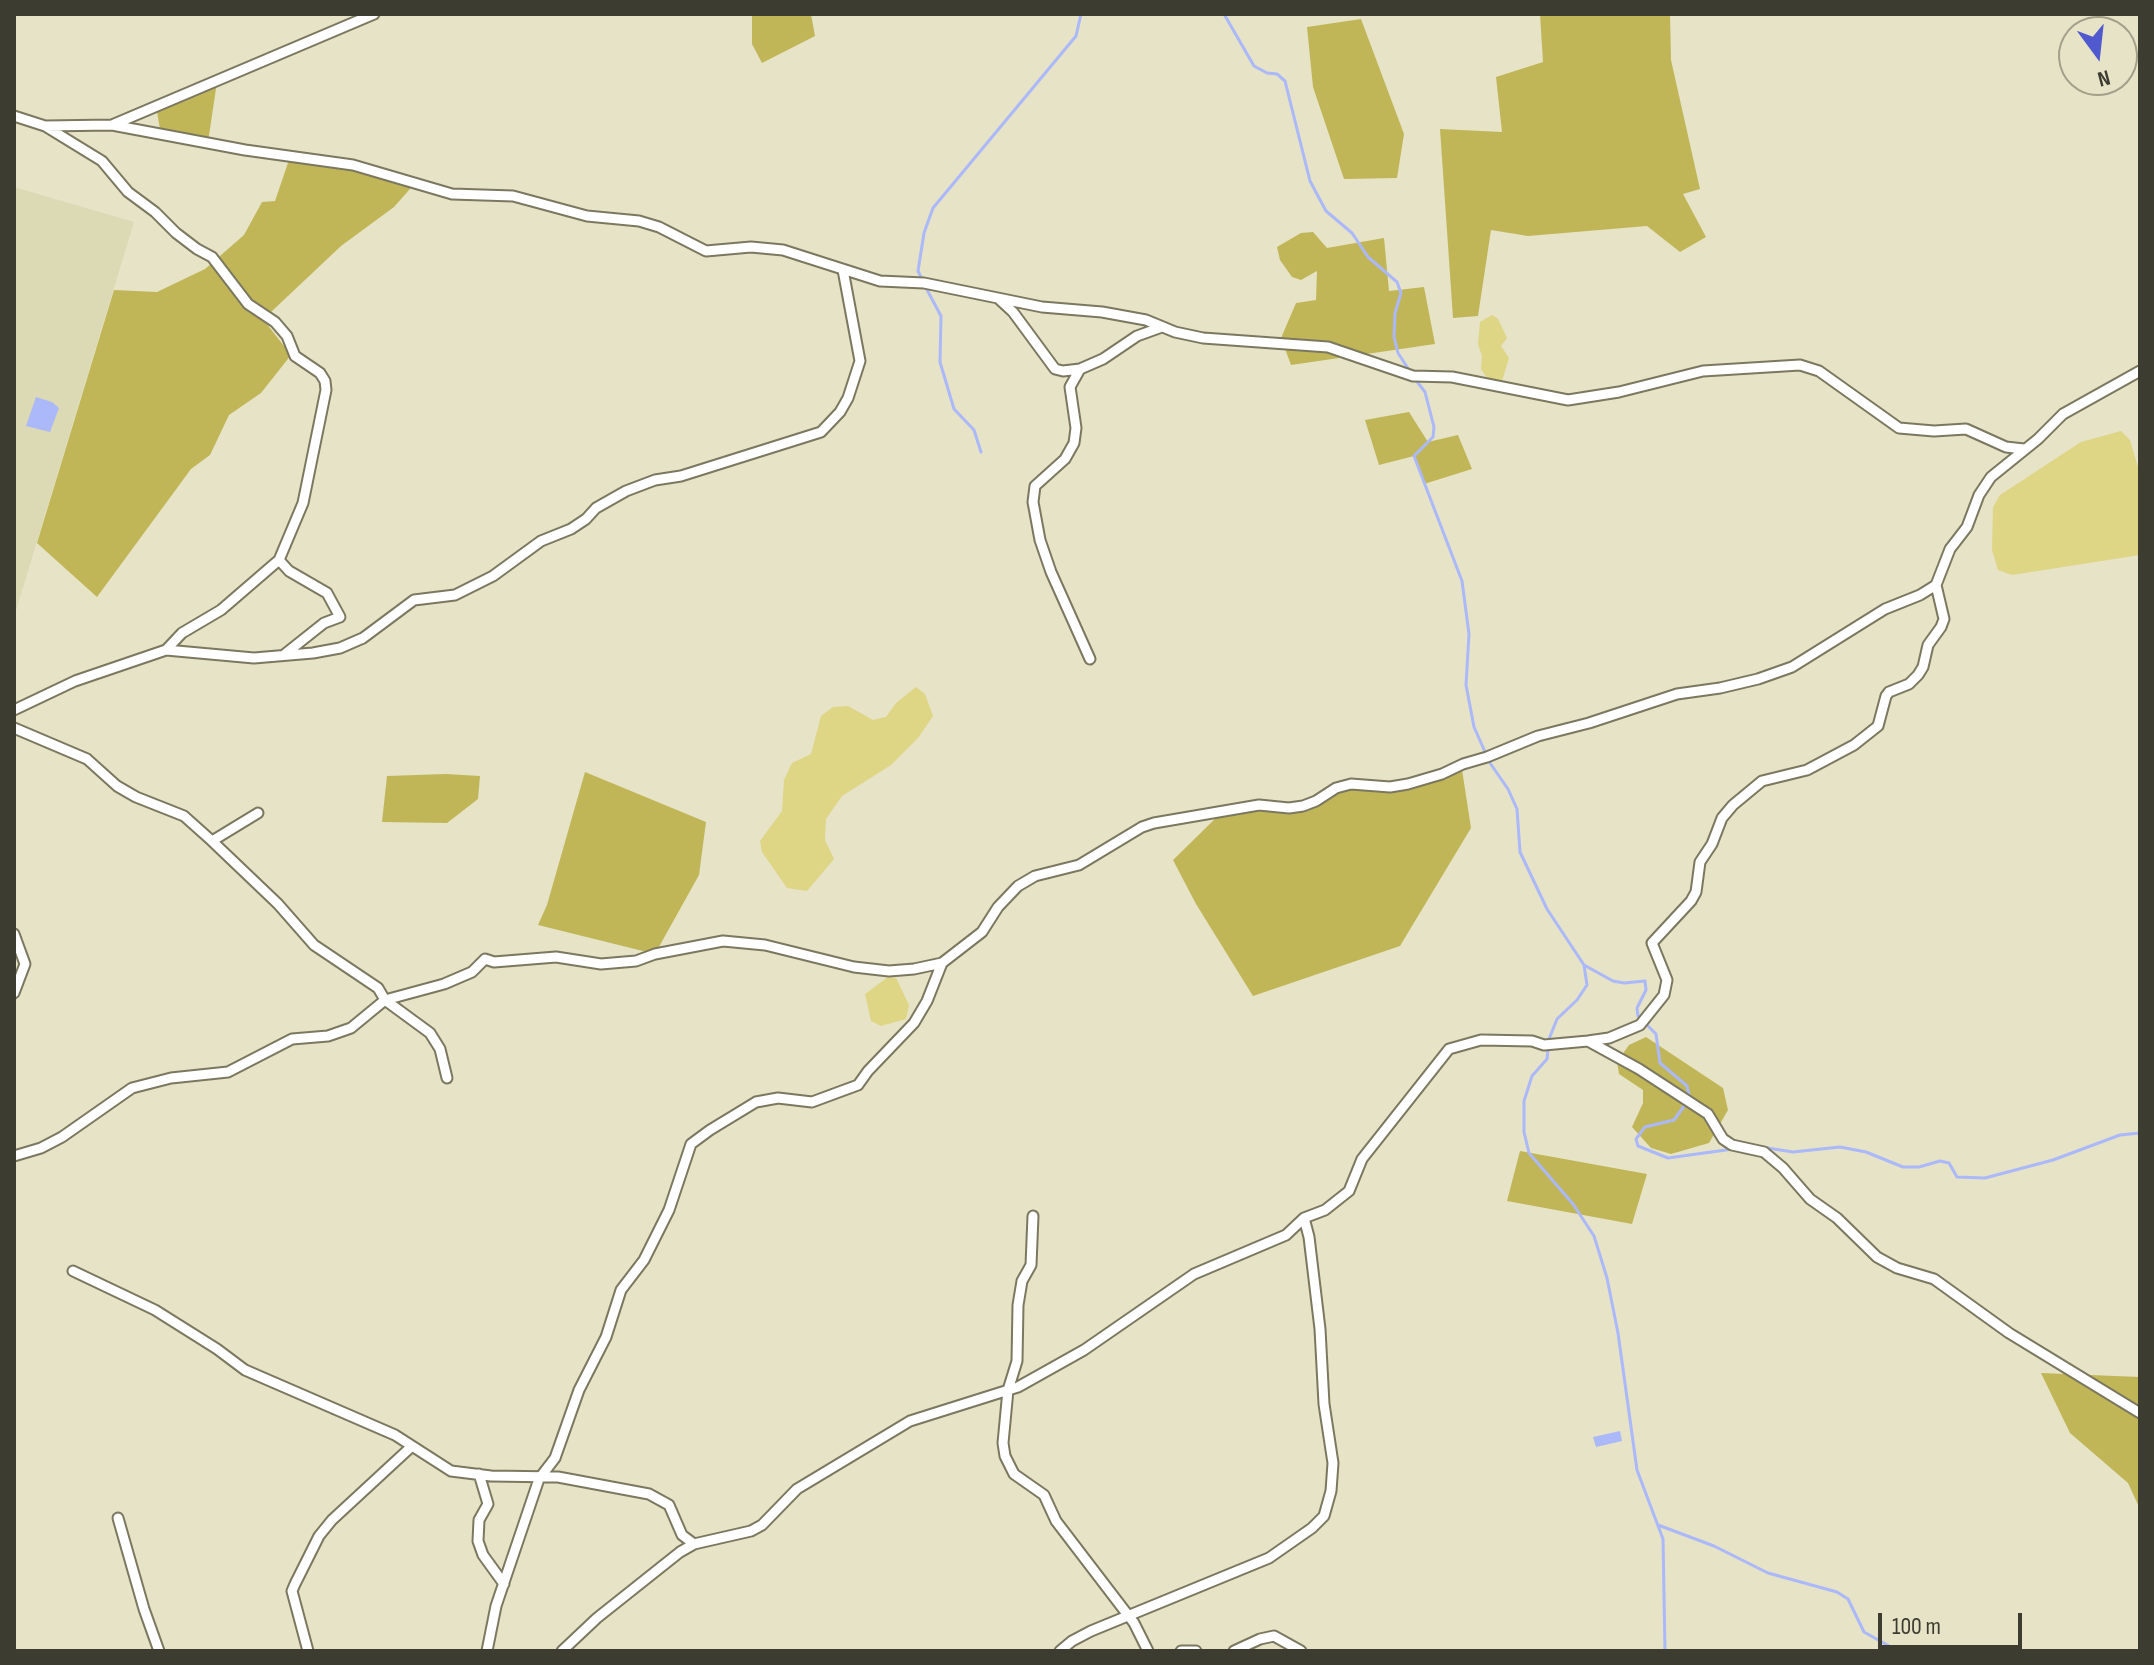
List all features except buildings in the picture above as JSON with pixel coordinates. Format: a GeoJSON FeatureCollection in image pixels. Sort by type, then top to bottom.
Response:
{"type":"FeatureCollection","features":[{"type":"Feature","properties":{"kind":"street"},"geometry":{"type":"LineString","coordinates":[[112,125],[374,14]]}},
{"type":"Feature","properties":{"kind":"street"},"geometry":{"type":"LineString","coordinates":[[14,116],[45,126],[102,161],[128,192],[176,233],[212,257],[248,304],[275,322],[287,336],[295,356],[320,373],[325,381],[326,390],[303,503],[279,560],[221,610],[182,633],[166,650]]}},
{"type":"Feature","properties":{"kind":"street"},"geometry":{"type":"LineString","coordinates":[[45,126],[112,125],[245,150],[359,166],[452,194],[513,196],[587,216],[639,221],[659,227],[706,251],[751,247],[783,250],[880,281],[924,283],[994,296],[1010,302],[1116,314],[1203,338],[1328,347],[1413,376],[1452,377],[1568,400],[1703,371],[1800,365],[1819,371],[1899,428],[1934,431],[1966,429],[2006,447],[2024,449]]}},
{"type":"Feature","properties":{"kind":"street"},"geometry":{"type":"LineString","coordinates":[[14,710],[75,681],[166,650],[243,657],[313,653],[340,648],[363,638],[414,600],[455,595],[493,576],[541,541],[571,529],[596,508],[626,491],[821,432],[840,412],[848,398],[860,361],[843,270]]}},
{"type":"Feature","properties":{"kind":"street"},"geometry":{"type":"LineString","coordinates":[[994,296],[1013,312],[1055,369],[1063,371],[1080,369],[1103,359],[1137,336],[1162,327]]}},
{"type":"Feature","properties":{"kind":"street"},"geometry":{"type":"LineString","coordinates":[[1080,369],[1070,387],[1076,428],[1074,443],[1065,459],[1035,486],[1033,502],[1040,540],[1051,572],[1090,659]]}},
{"type":"Feature","properties":{"kind":"street"},"geometry":{"type":"LineString","coordinates":[[562,1651],[597,1618],[680,1552],[694,1544],[751,1531],[762,1525],[797,1489],[910,1421],[1018,1387],[1084,1350],[1194,1274],[1286,1235],[1304,1218],[1325,1210],[1349,1191],[1362,1159],[1449,1049],[1481,1040],[1532,1041],[1542,1045],[1588,1041],[1615,1036],[1640,1025],[1664,995],[1667,980],[1652,943],[1691,901],[1696,892],[1700,862],[1707,855],[1722,818],[1762,781],[1807,770],[1870,735],[1878,726],[1889,692],[1909,684],[1923,667],[1928,645],[1944,619],[1936,585],[1950,549],[1967,527],[1979,495],[1991,477],[2063,414],[2140,371]]}},
{"type":"Feature","properties":{"kind":"street"},"geometry":{"type":"LineString","coordinates":[[279,560],[289,571],[327,593],[340,617],[324,623],[284,655]]}},
{"type":"Feature","properties":{"kind":"street"},"geometry":{"type":"LineString","coordinates":[[14,1156],[41,1148],[62,1137],[132,1088],[171,1078],[228,1072],[292,1039],[328,1036],[351,1028],[385,1000],[444,984],[472,972],[485,959],[494,962],[556,957],[601,964],[636,961],[655,954],[723,941],[765,945],[854,967],[889,971],[942,963],[982,932],[998,907],[1018,886],[1035,876],[1079,865],[1142,827],[1259,805],[1303,806],[1336,788],[1351,784],[1390,787],[1408,784],[1538,736],[1677,694],[1758,679],[1792,667],[1885,609],[1936,585]]}},
{"type":"Feature","properties":{"kind":"street"},"geometry":{"type":"LineString","coordinates":[[14,728],[87,759],[117,786],[184,816],[278,904],[314,945],[378,988],[385,1000],[430,1033],[440,1049],[447,1078]]}},
{"type":"Feature","properties":{"kind":"street"},"geometry":{"type":"LineString","coordinates":[[212,841],[258,813]]}},
{"type":"Feature","properties":{"kind":"street"},"geometry":{"type":"LineString","coordinates":[[14,934],[25,964],[14,993]]}},
{"type":"Feature","properties":{"kind":"street"},"geometry":{"type":"LineString","coordinates":[[487,1651],[496,1606],[541,1476],[555,1458],[579,1390],[606,1337],[621,1290],[644,1260],[669,1210],[691,1144],[756,1102],[778,1098],[812,1102],[858,1085],[914,1023],[927,1001],[942,963]]}},
{"type":"Feature","properties":{"kind":"street"},"geometry":{"type":"LineString","coordinates":[[1588,1041],[1696,1105],[1708,1114],[1723,1139],[1732,1145],[1764,1152],[1810,1199],[1837,1218],[1877,1257],[1897,1268],[1934,1279],[2009,1333],[2140,1413]]}},
{"type":"Feature","properties":{"kind":"street"},"geometry":{"type":"LineString","coordinates":[[1033,1216],[1031,1265],[1022,1281],[1018,1305],[1017,1361],[1008,1390],[1003,1443],[1007,1461],[1014,1474],[1044,1495],[1056,1521],[1134,1623],[1148,1651]]}},
{"type":"Feature","properties":{"kind":"street"},"geometry":{"type":"LineString","coordinates":[[1060,1651],[1072,1641],[1127,1616],[1269,1558],[1324,1516],[1331,1491],[1333,1463],[1324,1404],[1320,1329],[1304,1218]]}},
{"type":"Feature","properties":{"kind":"street"},"geometry":{"type":"LineString","coordinates":[[73,1271],[155,1310],[245,1370],[395,1435],[451,1471],[541,1476],[611,1486],[659,1497],[669,1505],[682,1535],[694,1544]]}},
{"type":"Feature","properties":{"kind":"street"},"geometry":{"type":"LineString","coordinates":[[308,1651],[292,1591],[319,1536],[332,1520],[411,1447]]}},
{"type":"Feature","properties":{"kind":"street"},"geometry":{"type":"LineString","coordinates":[[479,1474],[488,1504],[479,1520],[478,1541],[483,1555],[504,1584]]}},
{"type":"Feature","properties":{"kind":"street"},"geometry":{"type":"LineString","coordinates":[[118,1518],[159,1651]]}},
{"type":"Feature","properties":{"kind":"street"},"geometry":{"type":"LineString","coordinates":[[1234,1651],[1274,1636],[1301,1651]]}},
{"type":"Feature","properties":{"kind":"street"},"geometry":{"type":"LineString","coordinates":[[1181,1651],[1196,1651]]}},
{"type":"Feature","properties":{"kind":"shaded area"},"geometry":{"type":"Polygon","coordinates":[[[752,14],[811,14],[815,36],[762,63],[752,44],[752,14]]]}},
{"type":"Feature","properties":{"kind":"shaded area"},"geometry":{"type":"Polygon","coordinates":[[[1540,14],[1670,14],[1671,60],[1700,189],[1683,194],[1706,237],[1680,252],[1647,226],[1528,236],[1491,230],[1478,316],[1453,318],[1440,129],[1502,132],[1496,77],[1543,62],[1540,14]]]}},
{"type":"Feature","properties":{"kind":"shaded area"},"geometry":{"type":"Polygon","coordinates":[[[1361,19],[1404,134],[1397,178],[1344,179],[1313,87],[1307,27],[1361,19]]]}},
{"type":"Feature","properties":{"kind":"shaded area"},"geometry":{"type":"Polygon","coordinates":[[[217,82],[208,142],[161,135],[156,106],[217,82]]]}},
{"type":"Feature","properties":{"kind":"shaded area"},"geometry":{"type":"Polygon","coordinates":[[[290,157],[417,181],[394,207],[341,246],[271,312],[266,323],[291,355],[261,393],[229,415],[210,455],[191,469],[97,597],[37,543],[114,290],[157,292],[205,269],[244,235],[262,202],[275,201],[290,157]]]}},
{"type":"Feature","properties":{"kind":"shaded area"},"geometry":{"type":"Polygon","coordinates":[[[14,187],[134,222],[14,617],[14,187]]]}},
{"type":"Feature","properties":{"kind":"shaded area"},"geometry":{"type":"Polygon","coordinates":[[[1313,232],[1327,248],[1384,238],[1389,291],[1424,287],[1435,344],[1291,365],[1281,338],[1296,303],[1316,300],[1317,271],[1301,280],[1292,277],[1280,260],[1277,247],[1301,233],[1313,232]]]}},
{"type":"Feature","properties":{"kind":"shaded area"},"geometry":{"type":"Polygon","coordinates":[[[1492,315],[1498,319],[1507,338],[1501,346],[1509,358],[1502,381],[1488,379],[1481,369],[1482,356],[1478,344],[1480,322],[1492,315]]]}},
{"type":"Feature","properties":{"kind":"shaded area"},"geometry":{"type":"Polygon","coordinates":[[[1409,412],[1428,442],[1458,435],[1472,469],[1424,484],[1414,456],[1379,465],[1365,420],[1409,412]]]}},
{"type":"Feature","properties":{"kind":"shaded area"},"geometry":{"type":"Polygon","coordinates":[[[2121,431],[2130,440],[2140,474],[2140,555],[2012,575],[1998,570],[1992,550],[1993,507],[2000,495],[2081,442],[2121,431]]]}},
{"type":"Feature","properties":{"kind":"shaded area"},"geometry":{"type":"Polygon","coordinates":[[[916,687],[925,694],[933,716],[918,738],[891,765],[842,796],[826,819],[825,840],[834,859],[807,891],[787,888],[762,852],[760,841],[782,811],[784,780],[792,763],[811,754],[821,716],[833,707],[848,706],[873,720],[886,717],[896,703],[916,687]]]}},
{"type":"Feature","properties":{"kind":"shaded area"},"geometry":{"type":"Polygon","coordinates":[[[1461,763],[1471,828],[1400,946],[1253,996],[1196,904],[1173,860],[1221,813],[1259,806],[1296,809],[1344,785],[1390,789],[1461,763]]]}},
{"type":"Feature","properties":{"kind":"shaded area"},"geometry":{"type":"Polygon","coordinates":[[[585,772],[706,822],[699,875],[655,954],[538,925],[547,905],[585,772]]]}},
{"type":"Feature","properties":{"kind":"shaded area"},"geometry":{"type":"Polygon","coordinates":[[[387,776],[480,776],[478,799],[447,823],[382,822],[387,776]]]}},
{"type":"Feature","properties":{"kind":"shaded area"},"geometry":{"type":"Polygon","coordinates":[[[888,977],[896,978],[909,1005],[906,1019],[881,1026],[871,1021],[865,994],[888,977]]]}},
{"type":"Feature","properties":{"kind":"shaded area"},"geometry":{"type":"Polygon","coordinates":[[[1646,1037],[1723,1088],[1728,1110],[1709,1143],[1671,1154],[1651,1148],[1632,1127],[1643,1103],[1643,1090],[1619,1074],[1617,1062],[1629,1045],[1646,1037]]]}},
{"type":"Feature","properties":{"kind":"shaded area"},"geometry":{"type":"Polygon","coordinates":[[[1520,1151],[1647,1174],[1632,1224],[1507,1201],[1520,1151]]]}},
{"type":"Feature","properties":{"kind":"shaded area"},"geometry":{"type":"Polygon","coordinates":[[[2041,1373],[2140,1377],[2140,1509],[2128,1483],[2070,1433],[2041,1373]]]}},
{"type":"Feature","properties":{"kind":"water"},"geometry":{"type":"Polygon","coordinates":[[[36,397],[59,408],[50,432],[26,426],[36,397]]]}},
{"type":"Feature","properties":{"kind":"water"},"geometry":{"type":"Polygon","coordinates":[[[1620,1431],[1622,1441],[1596,1447],[1593,1437],[1620,1431]]]}},
{"type":"Feature","properties":{"kind":"waterway"},"geometry":{"type":"LineString","coordinates":[[922,279],[918,271],[924,233],[933,208],[1076,36],[1081,14]]}},
{"type":"Feature","properties":{"kind":"waterway"},"geometry":{"type":"LineString","coordinates":[[1224,14],[1254,66],[1277,74],[1285,81],[1310,181],[1326,211],[1352,233],[1368,257],[1397,282],[1401,293],[1395,313],[1394,337],[1398,353],[1411,373]]}},
{"type":"Feature","properties":{"kind":"waterway"},"geometry":{"type":"LineString","coordinates":[[925,286],[941,316],[940,362],[954,409],[974,430],[981,452]]}},
{"type":"Feature","properties":{"kind":"waterway"},"geometry":{"type":"LineString","coordinates":[[1415,379],[1425,392],[1434,427],[1433,437],[1414,456],[1462,581],[1469,634],[1466,685],[1474,727],[1490,763],[1517,809],[1520,852],[1547,909],[1584,965],[1587,985],[1577,1000],[1557,1019],[1549,1039],[1547,1059],[1532,1076],[1524,1101],[1524,1132],[1529,1153],[1573,1204],[1594,1236],[1607,1278],[1637,1470],[1663,1539],[1665,1651]]}},
{"type":"Feature","properties":{"kind":"waterway"},"geometry":{"type":"LineString","coordinates":[[1584,965],[1613,981],[1645,981],[1646,990],[1637,1008],[1638,1016],[1656,1034],[1660,1063],[1687,1086],[1687,1102],[1674,1120],[1645,1127],[1636,1139],[1638,1146],[1668,1158],[1733,1149]]}},
{"type":"Feature","properties":{"kind":"waterway"},"geometry":{"type":"LineString","coordinates":[[1761,1147],[1793,1152],[1840,1147],[1866,1152],[1903,1167],[1919,1167],[1940,1161],[1949,1163],[1957,1177],[1985,1178],[2053,1160],[2120,1135],[2140,1133]]}},
{"type":"Feature","properties":{"kind":"waterway"},"geometry":{"type":"LineString","coordinates":[[1658,1525],[1714,1546],[1768,1573],[1837,1592],[1848,1599],[1864,1632],[1898,1651]]}}]}
